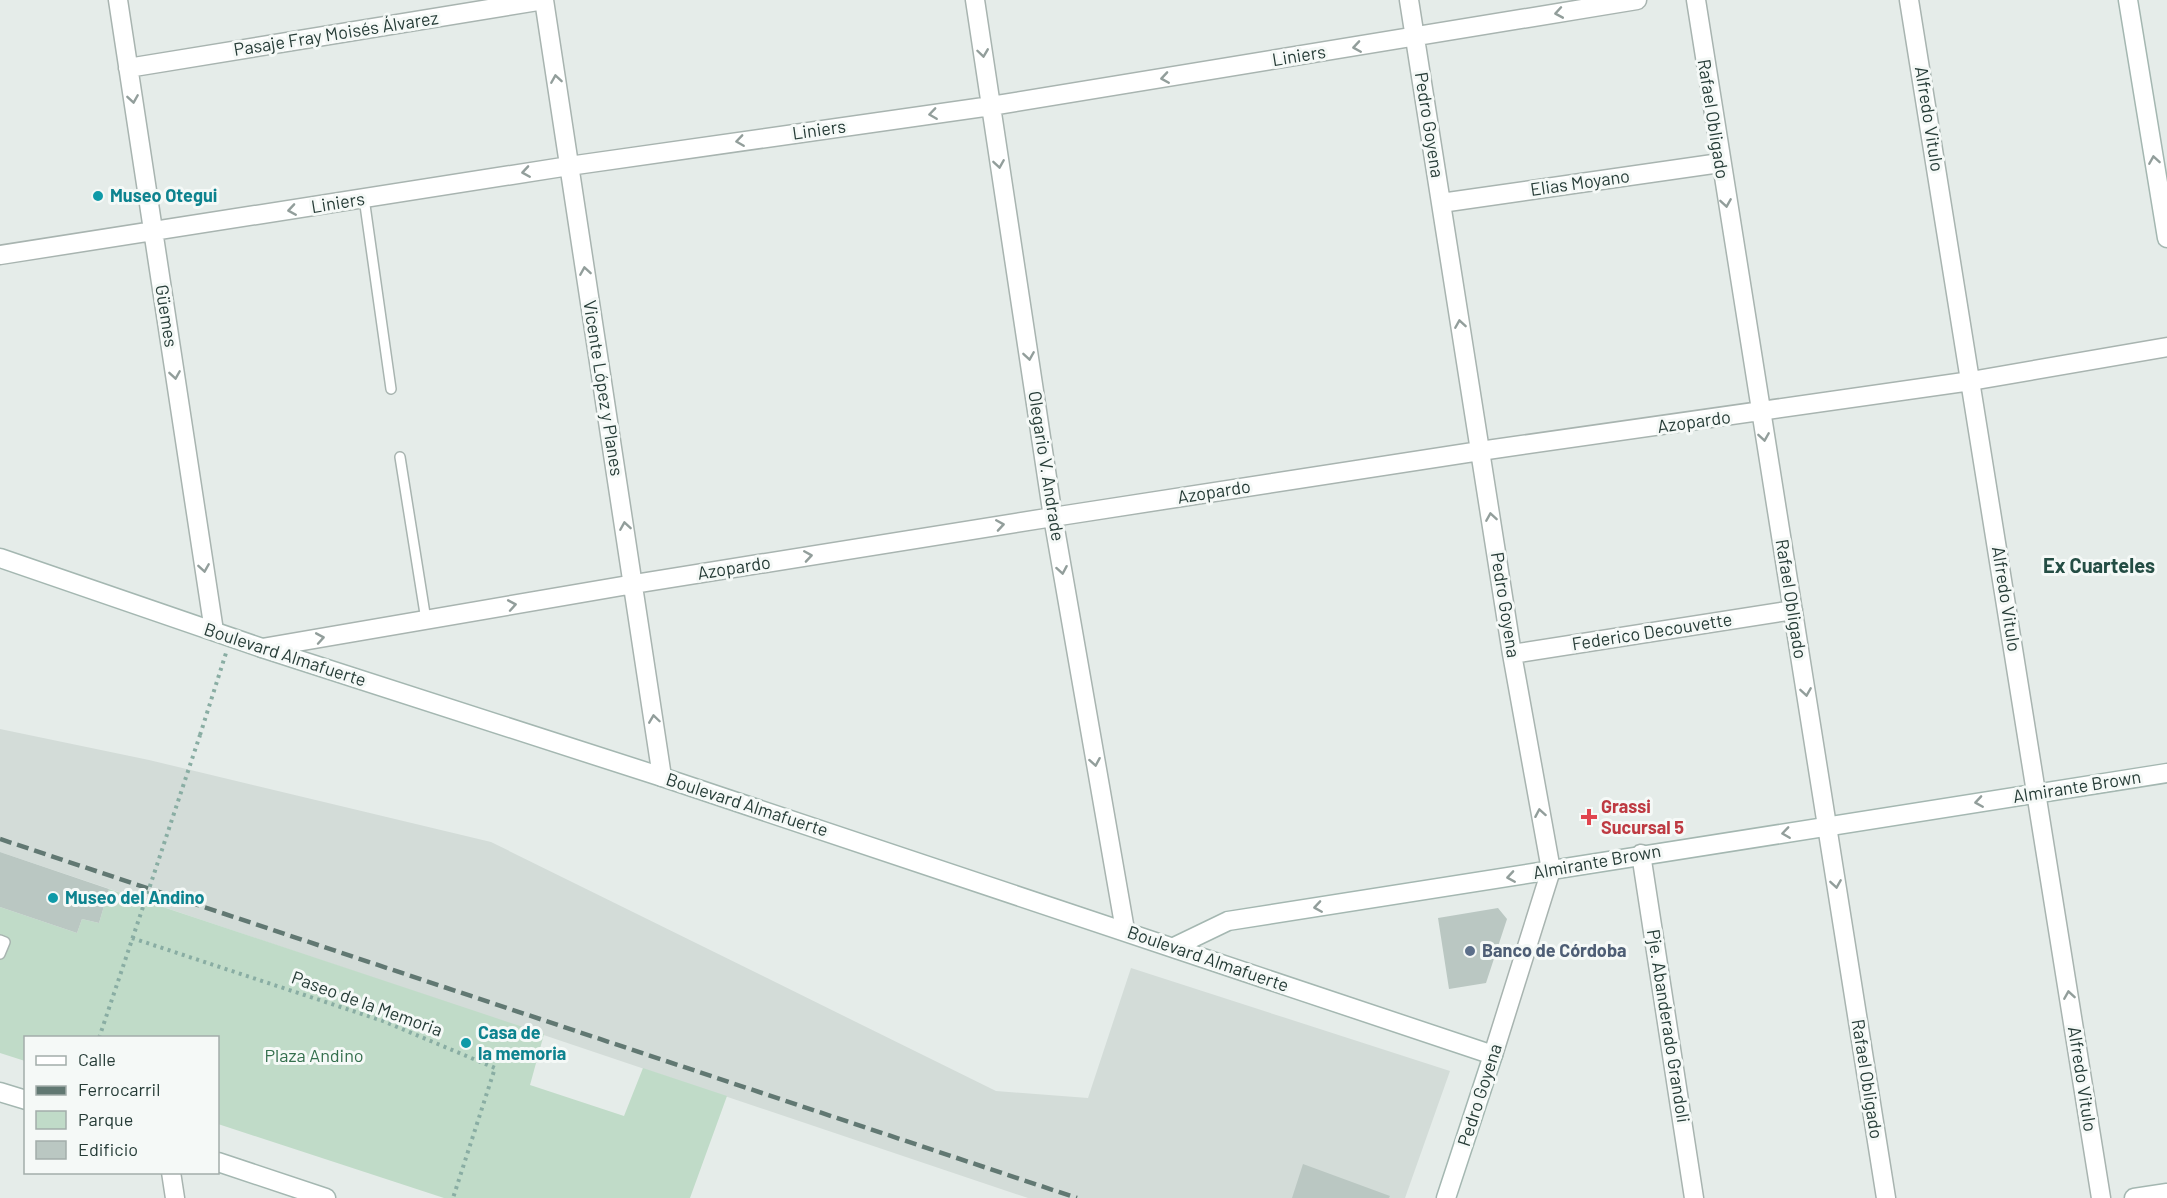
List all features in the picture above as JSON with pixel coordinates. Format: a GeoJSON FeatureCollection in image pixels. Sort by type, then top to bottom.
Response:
{"type":"FeatureCollection","features":[{"type":"Feature","properties":{"kind":"street","name":"Güemes"},"geometry":{"type":"LineString","coordinates":[[118,0],[153,232],[222,634]]}},
{"type":"Feature","properties":{"kind":"street","name":"Pasaje Fray Moisés Álvarez"},"geometry":{"type":"LineString","coordinates":[[128,68],[544,0]]}},
{"type":"Feature","properties":{"kind":"street","name":"Vicente López y Planes"},"geometry":{"type":"LineString","coordinates":[[544,0],[662,777]]}},
{"type":"Feature","properties":{"kind":"street","name":"Olegario V. Andrade"},"geometry":{"type":"LineString","coordinates":[[975,0],[1053,517],[1125,930]]}},
{"type":"Feature","properties":{"kind":"street","name":"Pedro Goyena"},"geometry":{"type":"LineString","coordinates":[[1409,0],[1512,654],[1551,870],[1446,1198]]}},
{"type":"Feature","properties":{"kind":"street","name":"Liniers"},"geometry":{"type":"LineString","coordinates":[[0,255],[569,166],[991,106],[1637,0]]}},
{"type":"Feature","properties":{"kind":"street","name":"Rafael Obligado"},"geometry":{"type":"LineString","coordinates":[[1696,0],[1720,163],[1886,1198]]}},
{"type":"Feature","properties":{"kind":"street","name":"Alfredo Vitulo"},"geometry":{"type":"LineString","coordinates":[[1910,0],[2101,1198]]}},
{"type":"Feature","properties":{"kind":"street"},"geometry":{"type":"LineString","coordinates":[[2128,0],[2167,238]]}},
{"type":"Feature","properties":{"kind":"street","name":"Elias Moyano"},"geometry":{"type":"LineString","coordinates":[[1441,203],[1720,163]]}},
{"type":"Feature","properties":{"kind":"street","name":"Azopardo"},"geometry":{"type":"LineString","coordinates":[[262,648],[633,584],[1053,517],[1480,451],[1760,413],[1971,381],[2167,347]]}},
{"type":"Feature","properties":{"kind":"street","name":"Boulevard Almafuerte"},"geometry":{"type":"LineString","coordinates":[[0,558],[262,648],[1125,930],[1493,1055]]}},
{"type":"Feature","properties":{"kind":"street","name":"Federico Decouvette"},"geometry":{"type":"LineString","coordinates":[[1512,654],[1792,610]]}},
{"type":"Feature","properties":{"kind":"street","name":"Almirante Brown"},"geometry":{"type":"LineString","coordinates":[[1174,947],[1228,921],[2167,772]]}},
{"type":"Feature","properties":{"kind":"street","name":"Pje. Abanderado Grandoli"},"geometry":{"type":"LineString","coordinates":[[1641,854],[1694,1198]]}},
{"type":"Feature","properties":{"kind":"street"},"geometry":{"type":"LineString","coordinates":[[0,1092],[24,1099]]}},
{"type":"Feature","properties":{"kind":"street"},"geometry":{"type":"LineString","coordinates":[[219,1162],[326,1198]]}},
{"type":"Feature","properties":{"kind":"street"},"geometry":{"type":"LineString","coordinates":[[171,1174],[175,1198]]}},
{"type":"Feature","properties":{"kind":"street"},"geometry":{"type":"LineString","coordinates":[[2134,1198],[2167,1193]]}},
{"type":"Feature","properties":{"kind":"lane"},"geometry":{"type":"LineString","coordinates":[[364,198],[392,389]]}},
{"type":"Feature","properties":{"kind":"lane"},"geometry":{"type":"LineString","coordinates":[[400,457],[426,620]]}},
{"type":"Feature","properties":{"kind":"lane"},"geometry":{"type":"LineString","coordinates":[[0,940],[5,942],[0,954]]}},
{"type":"Feature","properties":{"kind":"path"},"geometry":{"type":"LineString","coordinates":[[100,1036],[200,735],[222,634]]}},
{"type":"Feature","properties":{"kind":"path","name":"Paseo de la Memoria"},"geometry":{"type":"LineString","coordinates":[[132,938],[383,1021],[495,1068],[453,1198]]}},
{"type":"Feature","properties":{"kind":"shaded area"},"geometry":{"type":"Polygon","coordinates":[[[0,729],[149,760],[491,842],[996,1091],[1088,1098],[1131,968],[1450,1071],[1405,1198],[1028,1198],[0,852],[0,729]]]}},
{"type":"Feature","properties":{"kind":"green space","name":"Plaza Andino"},"geometry":{"type":"Polygon","coordinates":[[[109,889],[544,1034],[530,1085],[624,1116],[643,1068],[727,1096],[690,1198],[444,1198],[219,1124],[219,1036],[24,1036],[24,1061],[0,1053],[0,907],[77,933],[82,919],[99,923],[109,889]]]}},
{"type":"Feature","properties":{"kind":"building","name":"Museo del Andino"},"geometry":{"type":"Polygon","coordinates":[[[0,852],[109,889],[99,923],[82,919],[77,933],[0,907],[0,852]]]}},
{"type":"Feature","properties":{"kind":"building","name":"Banco de Córdoba"},"geometry":{"type":"Polygon","coordinates":[[[1498,908],[1507,919],[1486,983],[1449,989],[1438,918],[1498,908]]]}},
{"type":"Feature","properties":{"kind":"building"},"geometry":{"type":"Polygon","coordinates":[[[1303,1164],[1390,1196],[1389,1198],[1292,1198],[1303,1164]]]}},
{"type":"Feature","properties":{"kind":"railway"},"geometry":{"type":"LineString","coordinates":[[0,839],[1077,1198]]}},
{"type":"Feature","properties":{"kind":"place","name":"Museo Otegui"},"geometry":{"type":"Point","coordinates":[98,196]}},
{"type":"Feature","properties":{"kind":"place","name":"Grassi Sucursal 5"},"geometry":{"type":"Point","coordinates":[1589,817]}},
{"type":"Feature","properties":{"kind":"place","name":"Museo del Andino"},"geometry":{"type":"Point","coordinates":[53,898]}},
{"type":"Feature","properties":{"kind":"place","name":"Banco de Córdoba"},"geometry":{"type":"Point","coordinates":[1470,951]}},
{"type":"Feature","properties":{"kind":"place","name":"Casa de la memoria"},"geometry":{"type":"Point","coordinates":[466,1043]}},
{"type":"Feature","properties":{"kind":"district","name":"Ex Cuarteles"},"geometry":{"type":"Point","coordinates":[2099,566]}}]}
